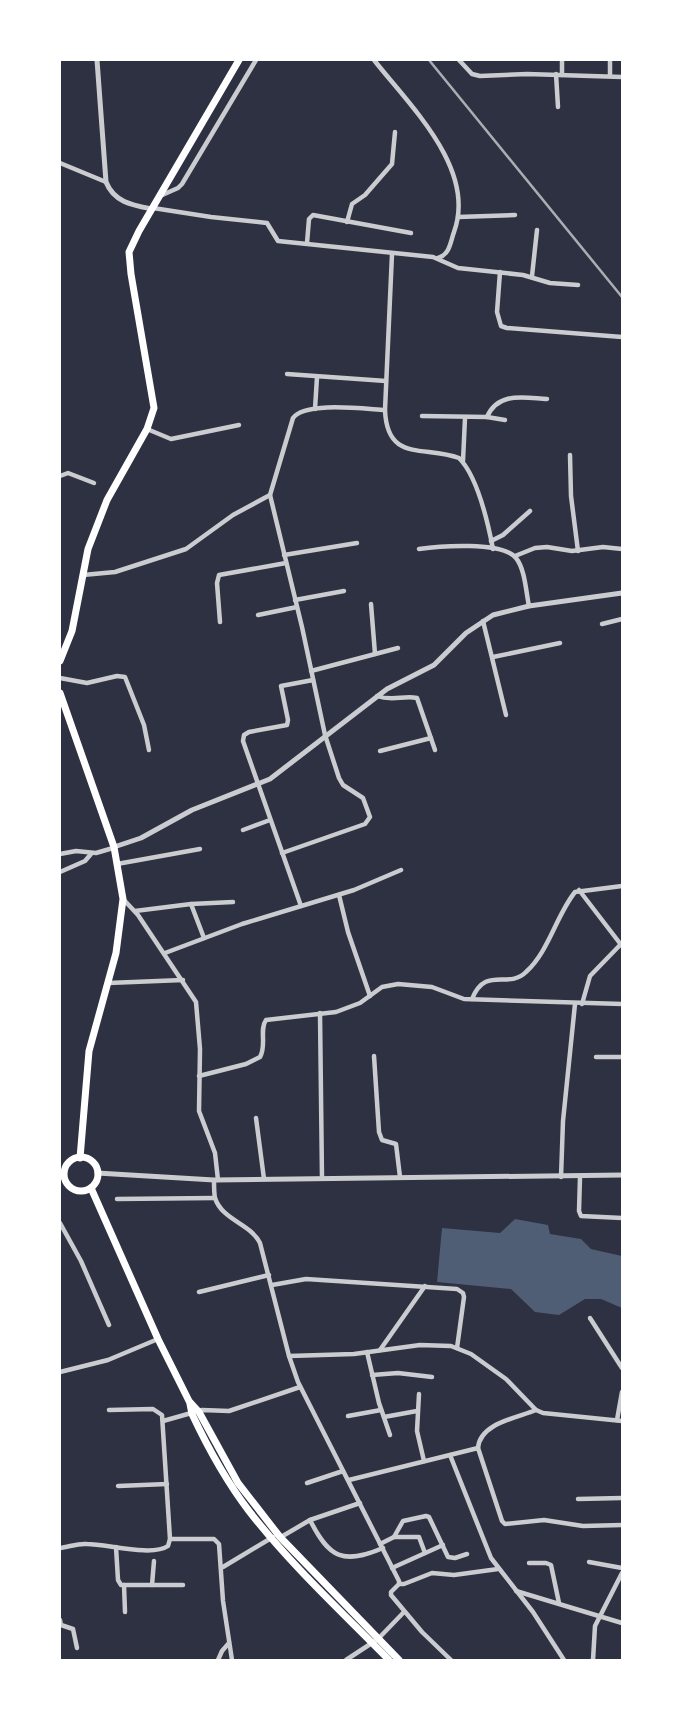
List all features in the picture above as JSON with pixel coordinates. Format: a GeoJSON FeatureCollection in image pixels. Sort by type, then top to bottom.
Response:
{"type":"FeatureCollection","features":[{"type":"Feature","properties":{"kind":"main road"},"geometry":{"type":"LineString","coordinates":[[60,661],[72,631],[88,549],[107,500],[147,429],[154,408],[129,252],[239,60]]}},
{"type":"Feature","properties":{"kind":"main road"},"geometry":{"type":"LineString","coordinates":[[60,693],[114,847],[122,899],[119,936],[89,1051],[79,1158]]}},
{"type":"Feature","properties":{"kind":"main road"},"geometry":{"type":"LineString","coordinates":[[79,1158],[92,1162],[97,1173],[94,1184],[86,1190],[74,1190],[62,1177],[69,1162],[79,1158]]}},
{"type":"Feature","properties":{"kind":"main road"},"geometry":{"type":"LineString","coordinates":[[91,1188],[158,1339],[220,1469],[247,1509],[375,1641],[390,1661]]}},
{"type":"Feature","properties":{"kind":"main road"},"geometry":{"type":"LineString","coordinates":[[375,1641],[399,1661]]}},
{"type":"Feature","properties":{"kind":"street"},"geometry":{"type":"LineString","coordinates":[[97,60],[103,167],[110,192],[119,199],[152,208],[267,223],[278,241],[438,258],[453,267],[531,276],[550,283],[578,285]]}},
{"type":"Feature","properties":{"kind":"street"},"geometry":{"type":"LineString","coordinates":[[160,195],[182,184],[256,60]]}},
{"type":"Feature","properties":{"kind":"street"},"geometry":{"type":"LineString","coordinates":[[374,60],[424,124],[451,164],[458,188],[458,217],[448,252],[438,258]]}},
{"type":"Feature","properties":{"kind":"street"},"geometry":{"type":"LineString","coordinates":[[459,60],[472,74],[480,76],[559,74],[622,78]]}},
{"type":"Feature","properties":{"kind":"street"},"geometry":{"type":"LineString","coordinates":[[558,107],[562,60]]}},
{"type":"Feature","properties":{"kind":"street"},"geometry":{"type":"LineString","coordinates":[[610,60],[610,76]]}},
{"type":"Feature","properties":{"kind":"street"},"geometry":{"type":"LineString","coordinates":[[347,222],[352,204],[366,195],[392,164],[395,132]]}},
{"type":"Feature","properties":{"kind":"street"},"geometry":{"type":"LineString","coordinates":[[60,163],[106,182]]}},
{"type":"Feature","properties":{"kind":"street"},"geometry":{"type":"LineString","coordinates":[[458,217],[515,215]]}},
{"type":"Feature","properties":{"kind":"street"},"geometry":{"type":"LineString","coordinates":[[307,243],[310,216],[411,233]]}},
{"type":"Feature","properties":{"kind":"street"},"geometry":{"type":"LineString","coordinates":[[531,276],[537,230]]}},
{"type":"Feature","properties":{"kind":"street"},"geometry":{"type":"LineString","coordinates":[[392,254],[385,410],[387,429],[398,444],[421,453],[452,456],[463,462],[470,472],[493,549]]}},
{"type":"Feature","properties":{"kind":"street"},"geometry":{"type":"LineString","coordinates":[[500,272],[497,312],[501,326],[622,337]]}},
{"type":"Feature","properties":{"kind":"street"},"geometry":{"type":"LineString","coordinates":[[287,374],[386,381]]}},
{"type":"Feature","properties":{"kind":"street"},"geometry":{"type":"LineString","coordinates":[[315,409],[317,377]]}},
{"type":"Feature","properties":{"kind":"street"},"geometry":{"type":"LineString","coordinates":[[488,416],[493,406],[505,398],[547,399]]}},
{"type":"Feature","properties":{"kind":"street"},"geometry":{"type":"LineString","coordinates":[[282,853],[369,821],[363,798],[343,785],[339,778],[325,735],[270,495],[296,414],[315,409],[385,410]]}},
{"type":"Feature","properties":{"kind":"street"},"geometry":{"type":"LineString","coordinates":[[422,416],[488,416],[505,420]]}},
{"type":"Feature","properties":{"kind":"street"},"geometry":{"type":"LineString","coordinates":[[463,462],[465,417]]}},
{"type":"Feature","properties":{"kind":"street"},"geometry":{"type":"LineString","coordinates":[[147,429],[171,439],[240,425]]}},
{"type":"Feature","properties":{"kind":"street"},"geometry":{"type":"LineString","coordinates":[[570,455],[571,496],[578,551]]}},
{"type":"Feature","properties":{"kind":"street"},"geometry":{"type":"LineString","coordinates":[[60,476],[68,473],[94,483]]}},
{"type":"Feature","properties":{"kind":"street"},"geometry":{"type":"LineString","coordinates":[[83,575],[115,572],[186,549],[227,519],[270,495]]}},
{"type":"Feature","properties":{"kind":"street"},"geometry":{"type":"LineString","coordinates":[[491,541],[503,535],[530,511]]}},
{"type":"Feature","properties":{"kind":"street"},"geometry":{"type":"LineString","coordinates":[[284,555],[357,543]]}},
{"type":"Feature","properties":{"kind":"street"},"geometry":{"type":"LineString","coordinates":[[419,549],[459,545],[509,552],[519,562],[529,606]]}},
{"type":"Feature","properties":{"kind":"street"},"geometry":{"type":"LineString","coordinates":[[515,556],[547,547],[578,551],[603,547],[622,549]]}},
{"type":"Feature","properties":{"kind":"street"},"geometry":{"type":"LineString","coordinates":[[220,622],[217,583],[219,575],[286,563]]}},
{"type":"Feature","properties":{"kind":"street"},"geometry":{"type":"LineString","coordinates":[[295,600],[344,590]]}},
{"type":"Feature","properties":{"kind":"street"},"geometry":{"type":"LineString","coordinates":[[60,854],[76,851],[91,854],[141,838],[192,810],[257,785],[275,775],[377,696],[434,665],[466,633],[501,612],[622,593]]}},
{"type":"Feature","properties":{"kind":"street"},"geometry":{"type":"LineString","coordinates":[[371,604],[375,654]]}},
{"type":"Feature","properties":{"kind":"street"},"geometry":{"type":"LineString","coordinates":[[258,615],[297,607]]}},
{"type":"Feature","properties":{"kind":"street"},"geometry":{"type":"LineString","coordinates":[[602,624],[622,619]]}},
{"type":"Feature","properties":{"kind":"street"},"geometry":{"type":"LineString","coordinates":[[484,621],[506,715]]}},
{"type":"Feature","properties":{"kind":"street"},"geometry":{"type":"LineString","coordinates":[[493,657],[560,643]]}},
{"type":"Feature","properties":{"kind":"street"},"geometry":{"type":"LineString","coordinates":[[311,671],[398,648]]}},
{"type":"Feature","properties":{"kind":"street"},"geometry":{"type":"LineString","coordinates":[[60,678],[87,683],[117,676],[125,677],[144,725],[149,750]]}},
{"type":"Feature","properties":{"kind":"street"},"geometry":{"type":"LineString","coordinates":[[301,906],[244,748],[244,735],[287,725],[281,686],[313,680]]}},
{"type":"Feature","properties":{"kind":"street"},"geometry":{"type":"LineString","coordinates":[[377,696],[391,700],[417,698],[435,750]]}},
{"type":"Feature","properties":{"kind":"street"},"geometry":{"type":"LineString","coordinates":[[380,751],[431,738]]}},
{"type":"Feature","properties":{"kind":"street"},"geometry":{"type":"LineString","coordinates":[[243,830],[270,820]]}},
{"type":"Feature","properties":{"kind":"street"},"geometry":{"type":"LineString","coordinates":[[117,864],[200,849]]}},
{"type":"Feature","properties":{"kind":"street"},"geometry":{"type":"LineString","coordinates":[[60,872],[85,861],[91,854]]}},
{"type":"Feature","properties":{"kind":"street"},"geometry":{"type":"LineString","coordinates":[[165,953],[339,895],[401,870]]}},
{"type":"Feature","properties":{"kind":"street"},"geometry":{"type":"LineString","coordinates":[[472,999],[478,986],[485,981],[513,979],[525,974],[535,962],[572,896],[579,890],[622,886]]}},
{"type":"Feature","properties":{"kind":"street"},"geometry":{"type":"LineString","coordinates":[[579,890],[622,945],[590,976],[582,1004]]}},
{"type":"Feature","properties":{"kind":"street"},"geometry":{"type":"LineString","coordinates":[[339,895],[348,932],[370,996]]}},
{"type":"Feature","properties":{"kind":"street"},"geometry":{"type":"LineString","coordinates":[[122,899],[135,911],[192,994],[198,1011],[198,1111],[215,1153],[215,1198],[223,1210],[258,1237],[289,1356],[301,1387],[399,1584]]}},
{"type":"Feature","properties":{"kind":"street"},"geometry":{"type":"LineString","coordinates":[[135,911],[233,902]]}},
{"type":"Feature","properties":{"kind":"street"},"geometry":{"type":"LineString","coordinates":[[191,904],[204,938]]}},
{"type":"Feature","properties":{"kind":"street"},"geometry":{"type":"LineString","coordinates":[[107,983],[183,980]]}},
{"type":"Feature","properties":{"kind":"street"},"geometry":{"type":"LineString","coordinates":[[199,1076],[246,1064],[260,1057],[264,1046],[263,1025],[266,1020],[350,1007],[388,986],[422,985],[472,999],[622,1004]]}},
{"type":"Feature","properties":{"kind":"street"},"geometry":{"type":"LineString","coordinates":[[561,1177],[575,1004]]}},
{"type":"Feature","properties":{"kind":"street"},"geometry":{"type":"LineString","coordinates":[[320,1013],[322,1178]]}},
{"type":"Feature","properties":{"kind":"street"},"geometry":{"type":"LineString","coordinates":[[374,1056],[379,1132],[382,1140],[396,1144],[400,1177]]}},
{"type":"Feature","properties":{"kind":"street"},"geometry":{"type":"LineString","coordinates":[[596,1057],[622,1057]]}},
{"type":"Feature","properties":{"kind":"street"},"geometry":{"type":"LineString","coordinates":[[256,1118],[264,1179]]}},
{"type":"Feature","properties":{"kind":"street"},"geometry":{"type":"LineString","coordinates":[[97,1173],[216,1180],[622,1175]]}},
{"type":"Feature","properties":{"kind":"street"},"geometry":{"type":"LineString","coordinates":[[580,1177],[581,1216],[622,1218]]}},
{"type":"Feature","properties":{"kind":"street"},"geometry":{"type":"LineString","coordinates":[[117,1199],[215,1198]]}},
{"type":"Feature","properties":{"kind":"street"},"geometry":{"type":"LineString","coordinates":[[60,1223],[108,1325]]}},
{"type":"Feature","properties":{"kind":"street"},"geometry":{"type":"LineString","coordinates":[[199,1292],[270,1275]]}},
{"type":"Feature","properties":{"kind":"street"},"geometry":{"type":"LineString","coordinates":[[272,1285],[301,1278],[457,1289],[463,1293],[464,1307],[457,1348]]}},
{"type":"Feature","properties":{"kind":"street"},"geometry":{"type":"LineString","coordinates":[[379,1351],[425,1286]]}},
{"type":"Feature","properties":{"kind":"street"},"geometry":{"type":"LineString","coordinates":[[590,1318],[622,1368]]}},
{"type":"Feature","properties":{"kind":"street"},"geometry":{"type":"LineString","coordinates":[[60,1372],[108,1360],[158,1339]]}},
{"type":"Feature","properties":{"kind":"street"},"geometry":{"type":"LineString","coordinates":[[289,1356],[379,1351],[420,1345],[457,1348],[471,1354],[506,1380],[536,1410],[543,1413],[620,1421],[622,1392]]}},
{"type":"Feature","properties":{"kind":"street"},"geometry":{"type":"LineString","coordinates":[[367,1352],[390,1436]]}},
{"type":"Feature","properties":{"kind":"street"},"geometry":{"type":"LineString","coordinates":[[372,1375],[398,1373],[432,1377]]}},
{"type":"Feature","properties":{"kind":"street"},"geometry":{"type":"LineString","coordinates":[[163,1421],[208,1409],[229,1411],[301,1387]]}},
{"type":"Feature","properties":{"kind":"street"},"geometry":{"type":"LineString","coordinates":[[419,1394],[418,1439],[424,1461]]}},
{"type":"Feature","properties":{"kind":"street"},"geometry":{"type":"LineString","coordinates":[[60,1548],[85,1544],[161,1550],[169,1546],[162,1415],[153,1409],[109,1410]]}},
{"type":"Feature","properties":{"kind":"street"},"geometry":{"type":"LineString","coordinates":[[348,1416],[381,1410]]}},
{"type":"Feature","properties":{"kind":"street"},"geometry":{"type":"LineString","coordinates":[[383,1417],[417,1410]]}},
{"type":"Feature","properties":{"kind":"street"},"geometry":{"type":"LineString","coordinates":[[536,1410],[492,1427],[480,1438],[478,1448],[505,1524],[544,1520],[583,1526],[622,1525]]}},
{"type":"Feature","properties":{"kind":"street"},"geometry":{"type":"LineString","coordinates":[[349,1480],[478,1448]]}},
{"type":"Feature","properties":{"kind":"street"},"geometry":{"type":"LineString","coordinates":[[450,1455],[491,1558],[533,1612],[564,1661]]}},
{"type":"Feature","properties":{"kind":"street"},"geometry":{"type":"LineString","coordinates":[[307,1483],[343,1471]]}},
{"type":"Feature","properties":{"kind":"street"},"geometry":{"type":"LineString","coordinates":[[118,1486],[167,1484]]}},
{"type":"Feature","properties":{"kind":"street"},"geometry":{"type":"LineString","coordinates":[[578,1499],[622,1498]]}},
{"type":"Feature","properties":{"kind":"street"},"geometry":{"type":"LineString","coordinates":[[223,1567],[310,1520],[360,1503]]}},
{"type":"Feature","properties":{"kind":"street"},"geometry":{"type":"LineString","coordinates":[[310,1520],[327,1546],[344,1557],[362,1557],[394,1537],[403,1521],[429,1517],[451,1558],[467,1554]]}},
{"type":"Feature","properties":{"kind":"street"},"geometry":{"type":"LineString","coordinates":[[394,1537],[419,1537],[425,1553]]}},
{"type":"Feature","properties":{"kind":"street"},"geometry":{"type":"LineString","coordinates":[[170,1539],[214,1539],[219,1544],[223,1567],[223,1601],[232,1661]]}},
{"type":"Feature","properties":{"kind":"street"},"geometry":{"type":"LineString","coordinates":[[392,1568],[443,1545]]}},
{"type":"Feature","properties":{"kind":"street"},"geometry":{"type":"LineString","coordinates":[[116,1547],[118,1583],[183,1585]]}},
{"type":"Feature","properties":{"kind":"street"},"geometry":{"type":"LineString","coordinates":[[152,1585],[153,1561]]}},
{"type":"Feature","properties":{"kind":"street"},"geometry":{"type":"LineString","coordinates":[[589,1562],[622,1568]]}},
{"type":"Feature","properties":{"kind":"street"},"geometry":{"type":"LineString","coordinates":[[529,1563],[551,1565],[560,1604]]}},
{"type":"Feature","properties":{"kind":"street"},"geometry":{"type":"LineString","coordinates":[[451,1661],[404,1612],[391,1592],[399,1584],[432,1573],[454,1575],[498,1569]]}},
{"type":"Feature","properties":{"kind":"street"},"geometry":{"type":"LineString","coordinates":[[593,1661],[595,1626],[622,1573]]}},
{"type":"Feature","properties":{"kind":"street"},"geometry":{"type":"LineString","coordinates":[[124,1585],[125,1612]]}},
{"type":"Feature","properties":{"kind":"street"},"geometry":{"type":"LineString","coordinates":[[516,1591],[622,1623]]}},
{"type":"Feature","properties":{"kind":"street"},"geometry":{"type":"LineString","coordinates":[[346,1661],[375,1641],[404,1612]]}},
{"type":"Feature","properties":{"kind":"street"},"geometry":{"type":"LineString","coordinates":[[60,1620],[61,1625],[73,1629],[77,1647]]}},
{"type":"Feature","properties":{"kind":"street"},"geometry":{"type":"LineString","coordinates":[[218,1661],[229,1643]]}},
{"type":"Feature","properties":{"kind":"water"},"geometry":{"type":"Polygon","coordinates":[[[515,1219],[548,1225],[550,1234],[581,1239],[591,1249],[622,1256],[622,1308],[601,1299],[585,1299],[559,1315],[535,1312],[511,1289],[437,1282],[442,1228],[500,1233],[515,1219]]]}},
{"type":"Feature","properties":{"kind":"railway"},"geometry":{"type":"LineString","coordinates":[[429,60],[622,297]]}}]}
